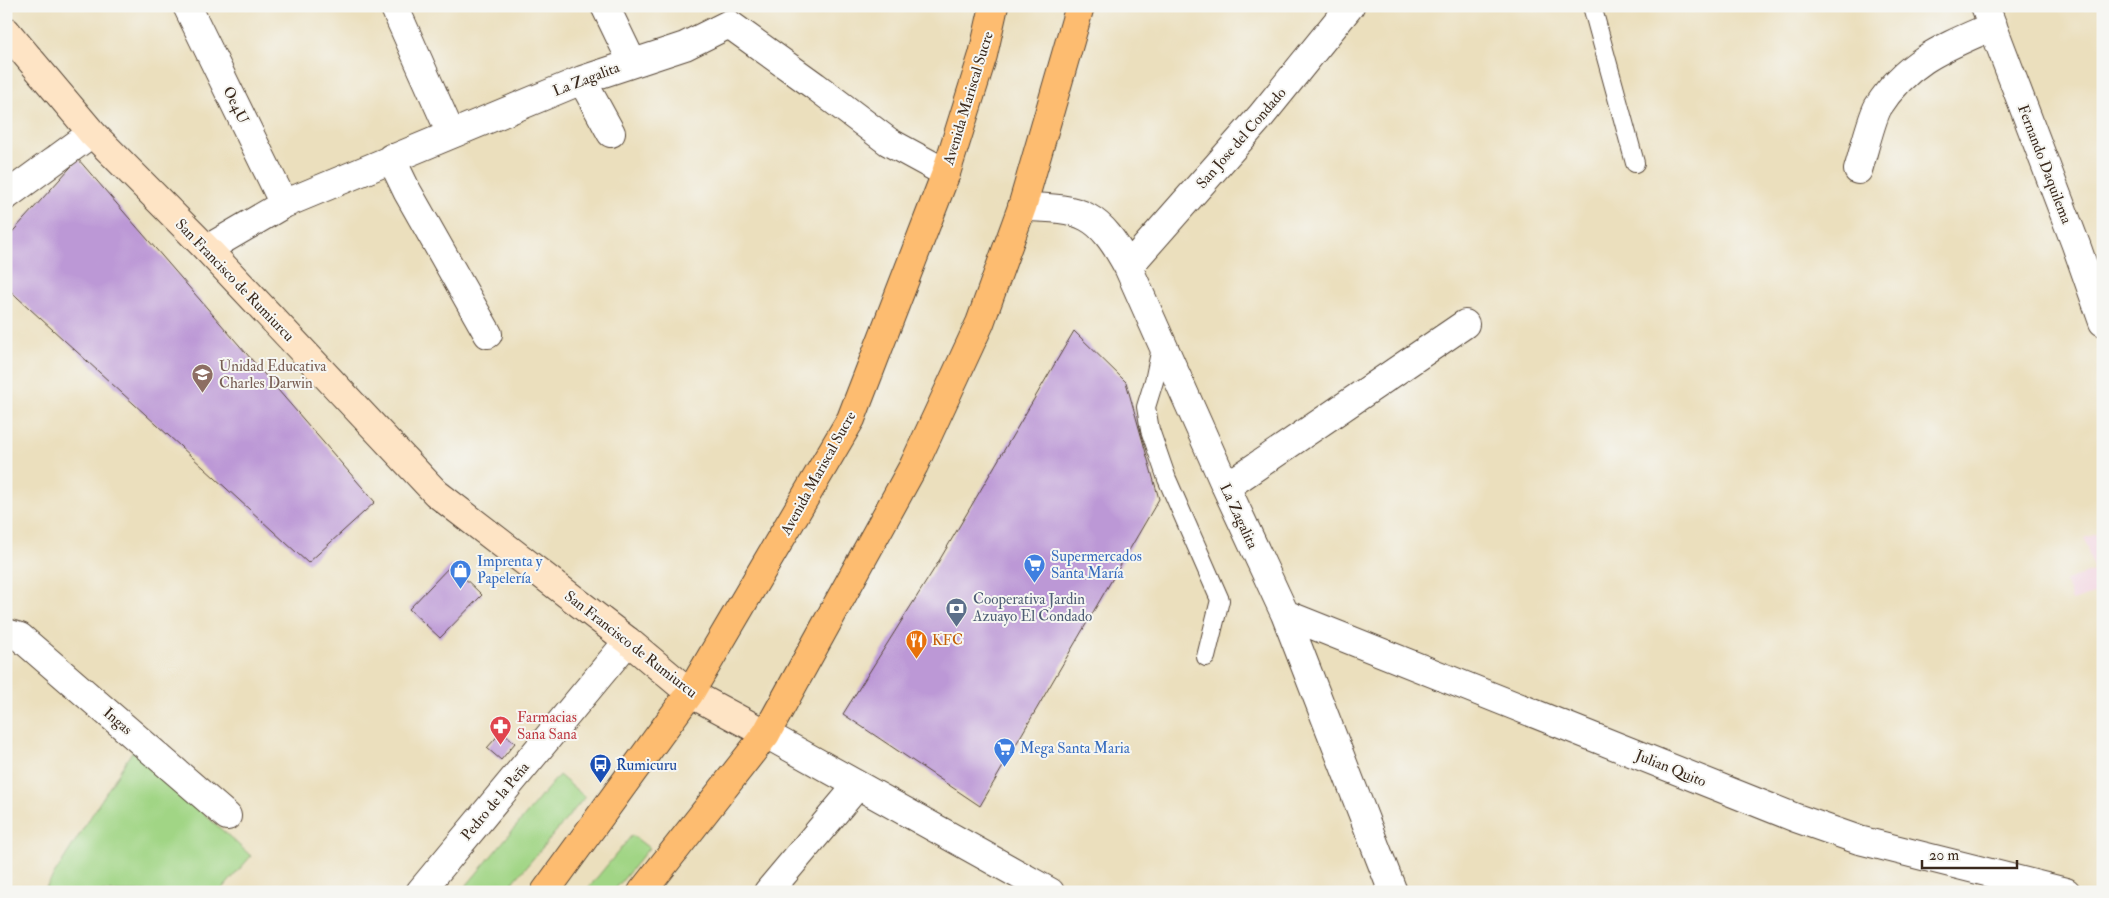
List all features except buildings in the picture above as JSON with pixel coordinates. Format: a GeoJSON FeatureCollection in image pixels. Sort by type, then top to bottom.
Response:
{"type":"FeatureCollection","features":[{"type":"Feature","properties":{"kind":"main road","name":"Avenida Mariscal Sucre"},"geometry":{"type":"LineString","coordinates":[[545,892],[690,693],[851,418],[946,173],[983,55],[994,6]]}},
{"type":"Feature","properties":{"kind":"main road"},"geometry":{"type":"LineString","coordinates":[[642,892],[766,734],[914,466],[980,323],[1022,207],[1080,6]]}},
{"type":"Feature","properties":{"kind":"main road","name":"San Francisco de Rumiurcu"},"geometry":{"type":"LineString","coordinates":[[6,30],[92,133],[207,249],[436,493],[628,641],[690,693],[766,734]]}},
{"type":"Feature","properties":{"kind":"street","name":"Oe4U"},"geometry":{"type":"LineString","coordinates":[[188,6],[284,204]]}},
{"type":"Feature","properties":{"kind":"street"},"geometry":{"type":"LineString","coordinates":[[394,6],[451,134]]}},
{"type":"Feature","properties":{"kind":"street"},"geometry":{"type":"LineString","coordinates":[[605,6],[632,62]]}},
{"type":"Feature","properties":{"kind":"street","name":"San Jose del Condado"},"geometry":{"type":"LineString","coordinates":[[1128,267],[1261,116],[1350,6]]}},
{"type":"Feature","properties":{"kind":"street","name":"La Zagalita"},"geometry":{"type":"LineString","coordinates":[[207,249],[284,204],[582,80],[685,46],[732,15],[816,86],[889,142],[946,173]]}},
{"type":"Feature","properties":{"kind":"street"},"geometry":{"type":"LineString","coordinates":[[1858,170],[1878,108],[1905,74],[1934,52],[1989,16]]}},
{"type":"Feature","properties":{"kind":"street","name":"Fernando Daquilema"},"geometry":{"type":"LineString","coordinates":[[1989,16],[2076,245],[2103,322]]}},
{"type":"Feature","properties":{"kind":"street"},"geometry":{"type":"LineString","coordinates":[[582,80],[611,133]]}},
{"type":"Feature","properties":{"kind":"street"},"geometry":{"type":"LineString","coordinates":[[6,196],[92,133]]}},
{"type":"Feature","properties":{"kind":"street"},"geometry":{"type":"LineString","coordinates":[[391,158],[407,191],[488,334]]}},
{"type":"Feature","properties":{"kind":"street","name":"La Zagalita"},"geometry":{"type":"LineString","coordinates":[[1022,207],[1053,208],[1085,215],[1103,227],[1115,243],[1128,267],[1285,614],[1393,892]]}},
{"type":"Feature","properties":{"kind":"street"},"geometry":{"type":"LineString","coordinates":[[1226,487],[1465,324]]}},
{"type":"Feature","properties":{"kind":"street","name":"Julian Quito"},"geometry":{"type":"LineString","coordinates":[[1285,614],[1796,818],[1859,840],[2066,892]]}},
{"type":"Feature","properties":{"kind":"street","name":"Ingas"},"geometry":{"type":"LineString","coordinates":[[6,632],[20,637],[227,816]]}},
{"type":"Feature","properties":{"kind":"street","name":"Pedro de la Peña"},"geometry":{"type":"LineString","coordinates":[[420,892],[628,641]]}},
{"type":"Feature","properties":{"kind":"street","name":"San Francisco de Rumiurcu"},"geometry":{"type":"LineString","coordinates":[[766,734],[1050,892]]}},
{"type":"Feature","properties":{"kind":"street"},"geometry":{"type":"LineString","coordinates":[[768,892],[857,786]]}},
{"type":"Feature","properties":{"kind":"lane"},"geometry":{"type":"LineString","coordinates":[[1592,6],[1635,163]]}},
{"type":"Feature","properties":{"kind":"lane"},"geometry":{"type":"LineString","coordinates":[[1162,343],[1146,407],[1150,430],[1167,479],[1220,600],[1206,657]]}},
{"type":"Feature","properties":{"kind":"shaded area"},"geometry":{"type":"Polygon","coordinates":[[[2103,532],[2103,591],[2072,601],[2065,580],[2094,571],[2084,538],[2103,532]]]}},
{"type":"Feature","properties":{"kind":"green space"},"geometry":{"type":"Polygon","coordinates":[[[133,750],[251,856],[220,892],[43,892],[133,750]]]}},
{"type":"Feature","properties":{"kind":"green space"},"geometry":{"type":"Polygon","coordinates":[[[559,775],[585,797],[505,892],[461,892],[559,775]]]}},
{"type":"Feature","properties":{"kind":"green space"},"geometry":{"type":"Polygon","coordinates":[[[632,835],[649,848],[613,892],[585,892],[632,835]]]}},
{"type":"Feature","properties":{"kind":"place","name":"Unidad Educativa Charles Darwin"},"geometry":{"type":"Point","coordinates":[203,394]}},
{"type":"Feature","properties":{"kind":"place","name":"Supermercados Santa María"},"geometry":{"type":"Point","coordinates":[1035,584]}},
{"type":"Feature","properties":{"kind":"place","name":"Imprenta y Papelería"},"geometry":{"type":"Point","coordinates":[461,589]}},
{"type":"Feature","properties":{"kind":"place","name":"Cooperativa Jardin Azuayo El Condado"},"geometry":{"type":"Point","coordinates":[957,627]}},
{"type":"Feature","properties":{"kind":"place","name":"KFC"},"geometry":{"type":"Point","coordinates":[916,659]}},
{"type":"Feature","properties":{"kind":"place","name":"Farmacias Sana Sana"},"geometry":{"type":"Point","coordinates":[501,745]}},
{"type":"Feature","properties":{"kind":"place","name":"Mega Santa Maria"},"geometry":{"type":"Point","coordinates":[1004,767]}},
{"type":"Feature","properties":{"kind":"place","name":"Rumicuru"},"geometry":{"type":"Point","coordinates":[600,784]}}]}
